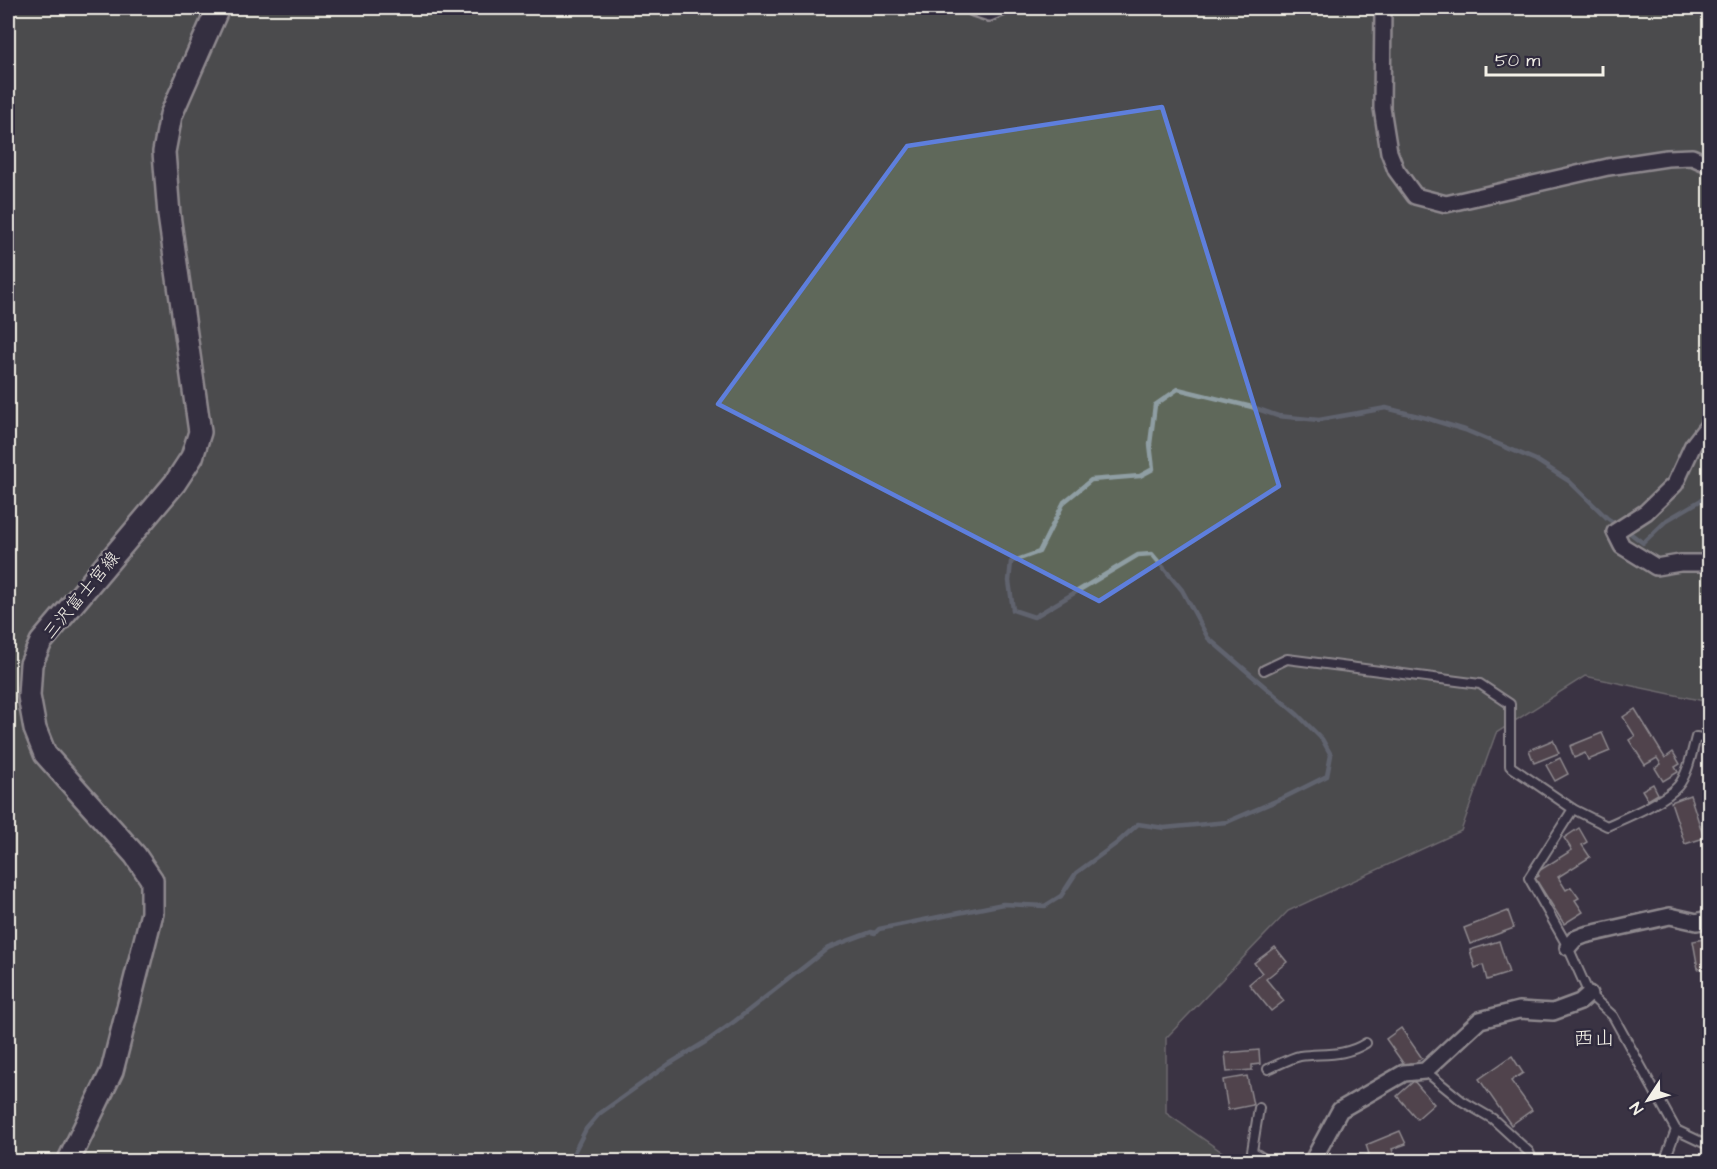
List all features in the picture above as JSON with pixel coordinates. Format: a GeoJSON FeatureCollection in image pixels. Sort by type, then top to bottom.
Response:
{"type":"FeatureCollection","features":[{"type":"Feature","properties":{"kind":"main road","name":"三沢富士宮線"},"geometry":{"type":"LineString","coordinates":[[68,1161],[112,1071],[152,913],[152,880],[135,855],[45,754],[35,729],[29,696],[30,664],[41,642],[175,483],[192,457],[200,432],[169,214],[164,152],[171,115],[218,8]]}},
{"type":"Feature","properties":{"kind":"street"},"geometry":{"type":"LineString","coordinates":[[974,8],[989,13],[1001,8]]}},
{"type":"Feature","properties":{"kind":"street"},"geometry":{"type":"LineString","coordinates":[[1383,8],[1382,108],[1389,152],[1396,170],[1415,196],[1446,204],[1608,167],[1667,158],[1692,157],[1710,165]]}},
{"type":"Feature","properties":{"kind":"street"},"geometry":{"type":"LineString","coordinates":[[1710,423],[1694,445],[1675,484],[1646,512],[1621,528],[1622,546],[1656,567],[1680,563],[1710,563]]}},
{"type":"Feature","properties":{"kind":"street"},"geometry":{"type":"LineString","coordinates":[[1568,947],[1575,939],[1585,935],[1670,916],[1697,922],[1710,918]]}},
{"type":"Feature","properties":{"kind":"street"},"geometry":{"type":"LineString","coordinates":[[1312,1161],[1340,1110],[1404,1073],[1425,1071],[1480,1020],[1519,1010],[1553,1012],[1580,1002],[1589,994]]}},
{"type":"Feature","properties":{"kind":"lane"},"geometry":{"type":"LineString","coordinates":[[1264,670],[1287,659],[1480,684],[1510,704],[1510,766],[1573,809],[1607,826],[1649,807],[1678,786],[1696,737],[1710,739]]}},
{"type":"Feature","properties":{"kind":"lane"},"geometry":{"type":"LineString","coordinates":[[1573,809],[1529,878],[1568,947],[1589,994],[1613,1016],[1676,1130],[1710,1146]]}},
{"type":"Feature","properties":{"kind":"lane"},"geometry":{"type":"LineString","coordinates":[[1268,1069],[1298,1056],[1330,1055],[1354,1050],[1366,1043]]}},
{"type":"Feature","properties":{"kind":"lane"},"geometry":{"type":"LineString","coordinates":[[1425,1071],[1462,1101],[1493,1119],[1529,1152],[1533,1161]]}},
{"type":"Feature","properties":{"kind":"lane"},"geometry":{"type":"LineString","coordinates":[[1259,1108],[1252,1151],[1269,1161]]}},
{"type":"Feature","properties":{"kind":"lane"},"geometry":{"type":"LineString","coordinates":[[1664,1161],[1676,1130]]}},
{"type":"Feature","properties":{"kind":"highlighted area"},"geometry":{"type":"Polygon","coordinates":[[[1162,107],[1279,486],[1099,601],[718,404],[907,146],[1162,107]]]}},
{"type":"Feature","properties":{"kind":"green space"},"geometry":{"type":"Polygon","coordinates":[[[8,8],[1709,8],[1709,702],[1585,676],[1496,733],[1461,831],[1288,911],[1166,1038],[1166,1113],[1235,1161],[8,1161],[8,8]]]}},
{"type":"Feature","properties":{"kind":"building"},"geometry":{"type":"Polygon","coordinates":[[[1635,709],[1665,758],[1673,752],[1680,764],[1675,767],[1678,772],[1663,781],[1655,768],[1661,764],[1657,758],[1645,765],[1629,740],[1635,736],[1623,717],[1635,709]]]}},
{"type":"Feature","properties":{"kind":"building"},"geometry":{"type":"Polygon","coordinates":[[[1602,733],[1610,751],[1588,760],[1585,753],[1574,758],[1570,746],[1602,733]]]}},
{"type":"Feature","properties":{"kind":"building"},"geometry":{"type":"Polygon","coordinates":[[[1553,740],[1559,753],[1534,763],[1529,750],[1553,740]]]}},
{"type":"Feature","properties":{"kind":"building"},"geometry":{"type":"Polygon","coordinates":[[[1560,758],[1568,774],[1555,781],[1546,765],[1560,758]]]}},
{"type":"Feature","properties":{"kind":"building"},"geometry":{"type":"Polygon","coordinates":[[[1653,784],[1658,794],[1648,800],[1642,790],[1653,784]]]}},
{"type":"Feature","properties":{"kind":"building"},"geometry":{"type":"Polygon","coordinates":[[[1690,795],[1704,838],[1685,844],[1671,802],[1690,795]]]}},
{"type":"Feature","properties":{"kind":"building"},"geometry":{"type":"Polygon","coordinates":[[[1579,828],[1587,842],[1582,845],[1590,857],[1558,877],[1566,890],[1571,887],[1579,898],[1575,900],[1583,912],[1564,924],[1535,878],[1539,876],[1537,872],[1572,850],[1564,838],[1579,828]]]}},
{"type":"Feature","properties":{"kind":"building"},"geometry":{"type":"Polygon","coordinates":[[[1508,911],[1514,928],[1470,944],[1464,928],[1508,911]]]}},
{"type":"Feature","properties":{"kind":"building"},"geometry":{"type":"Polygon","coordinates":[[[1710,938],[1710,967],[1698,969],[1693,941],[1710,938]]]}},
{"type":"Feature","properties":{"kind":"building"},"geometry":{"type":"Polygon","coordinates":[[[1499,941],[1509,973],[1487,980],[1483,965],[1475,968],[1470,950],[1499,941]]]}},
{"type":"Feature","properties":{"kind":"building"},"geometry":{"type":"Polygon","coordinates":[[[1275,947],[1287,962],[1266,979],[1284,1001],[1271,1011],[1249,984],[1262,973],[1254,963],[1275,947]]]}},
{"type":"Feature","properties":{"kind":"building"},"geometry":{"type":"Polygon","coordinates":[[[1401,1028],[1422,1058],[1412,1065],[1410,1063],[1405,1066],[1386,1039],[1401,1028]]]}},
{"type":"Feature","properties":{"kind":"building"},"geometry":{"type":"Polygon","coordinates":[[[1259,1050],[1260,1064],[1252,1065],[1252,1070],[1227,1072],[1225,1053],[1259,1050]]]}},
{"type":"Feature","properties":{"kind":"building"},"geometry":{"type":"Polygon","coordinates":[[[1512,1056],[1523,1073],[1511,1081],[1532,1110],[1511,1125],[1479,1079],[1512,1056]]]}},
{"type":"Feature","properties":{"kind":"building"},"geometry":{"type":"Polygon","coordinates":[[[1247,1076],[1253,1105],[1228,1110],[1223,1080],[1247,1076]]]}},
{"type":"Feature","properties":{"kind":"building"},"geometry":{"type":"Polygon","coordinates":[[[1414,1081],[1434,1104],[1417,1119],[1397,1096],[1414,1081]]]}},
{"type":"Feature","properties":{"kind":"building"},"geometry":{"type":"Polygon","coordinates":[[[1400,1131],[1406,1144],[1392,1149],[1396,1160],[1401,1158],[1402,1162],[1351,1162],[1369,1154],[1366,1145],[1400,1131]]]}},
{"type":"Feature","properties":{"kind":"waterway"},"geometry":{"type":"LineString","coordinates":[[569,1162],[586,1129],[599,1114],[735,1021],[828,948],[871,932],[875,933],[879,929],[1003,904],[1045,906],[1061,896],[1076,873],[1117,843],[1138,824],[1164,828],[1227,822],[1327,776],[1331,755],[1322,739],[1298,715],[1208,638],[1182,590],[1152,554],[1138,555],[1034,617],[1013,610],[1009,581],[1011,562],[1039,552],[1064,502],[1091,480],[1140,476],[1153,469],[1150,444],[1155,405],[1178,389],[1252,407],[1278,416],[1319,420],[1386,408],[1465,430],[1536,460],[1569,481],[1607,518],[1619,526]]}},
{"type":"Feature","properties":{"kind":"waterway"},"geometry":{"type":"LineString","coordinates":[[1626,530],[1643,543],[1667,520],[1710,495]]}},
{"type":"Feature","properties":{"kind":"district","name":"西山"},"geometry":{"type":"Point","coordinates":[1594,1038]}}]}
